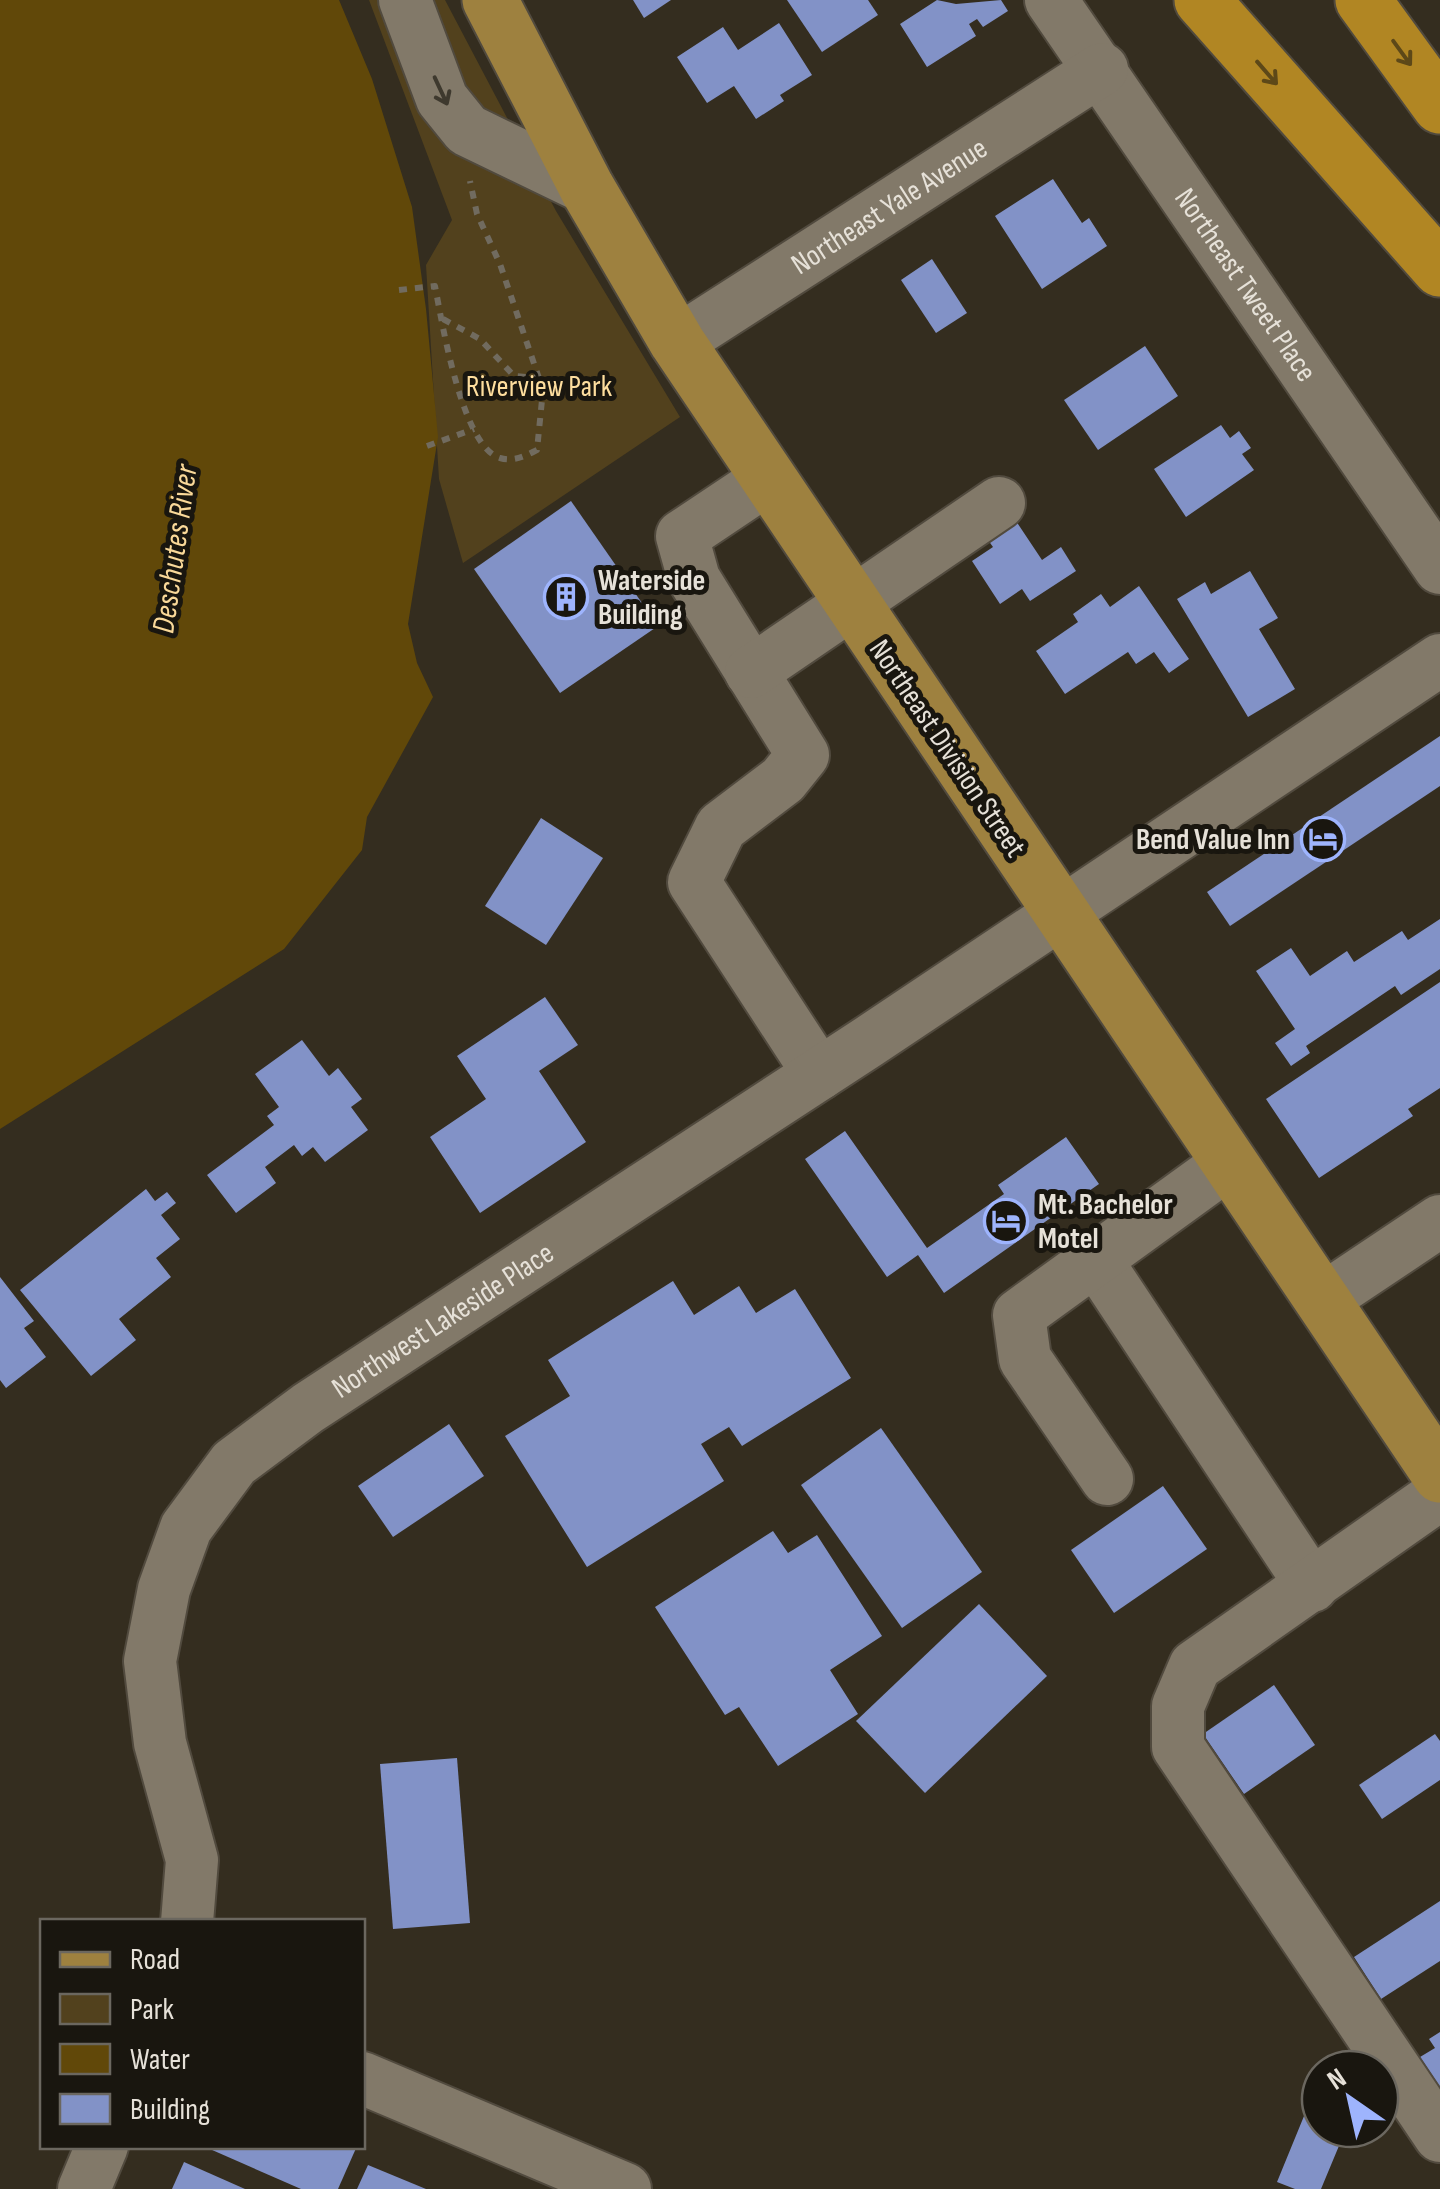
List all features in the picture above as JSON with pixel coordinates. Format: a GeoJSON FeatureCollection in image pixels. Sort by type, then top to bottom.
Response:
{"type":"FeatureCollection","features":[{"type":"Feature","properties":{"kind":"highway"},"geometry":{"type":"LineString","coordinates":[[1202,0],[1440,270]]}},
{"type":"Feature","properties":{"kind":"highway"},"geometry":{"type":"LineString","coordinates":[[1363,0],[1440,106]]}},
{"type":"Feature","properties":{"kind":"main road","name":"Northeast Division Street"},"geometry":{"type":"LineString","coordinates":[[504,5],[587,188],[677,342],[766,480],[1440,1475]]}},
{"type":"Feature","properties":{"kind":"street"},"geometry":{"type":"LineString","coordinates":[[406,0],[442,99],[467,130],[587,188]]}},
{"type":"Feature","properties":{"kind":"street","name":"Northeast Tweet Place"},"geometry":{"type":"LineString","coordinates":[[1052,0],[1440,568]]}},
{"type":"Feature","properties":{"kind":"street","name":"Northeast Yale Avenue"},"geometry":{"type":"LineString","coordinates":[[677,342],[1102,70]]}},
{"type":"Feature","properties":{"kind":"street"},"geometry":{"type":"LineString","coordinates":[[766,480],[682,536],[694,580],[804,755],[783,780],[722,827],[694,882],[820,1074]]}},
{"type":"Feature","properties":{"kind":"street"},"geometry":{"type":"LineString","coordinates":[[752,672],[999,503]]}},
{"type":"Feature","properties":{"kind":"street","name":"Northwest Lakeside Place"},"geometry":{"type":"LineString","coordinates":[[186,1919],[192,1860],[160,1743],[150,1662],[164,1589],[186,1528],[234,1463],[308,1408],[820,1074],[1440,660]]}},
{"type":"Feature","properties":{"kind":"street"},"geometry":{"type":"LineString","coordinates":[[1107,1479],[1025,1359],[1019,1315],[1230,1162]]}},
{"type":"Feature","properties":{"kind":"street"},"geometry":{"type":"LineString","coordinates":[[1322,1300],[1440,1221]]}},
{"type":"Feature","properties":{"kind":"street"},"geometry":{"type":"LineString","coordinates":[[1096,1260],[1312,1586]]}},
{"type":"Feature","properties":{"kind":"street"},"geometry":{"type":"LineString","coordinates":[[1440,1494],[1196,1666],[1178,1706],[1178,1747],[1440,2136]]}},
{"type":"Feature","properties":{"kind":"street"},"geometry":{"type":"LineString","coordinates":[[365,2079],[625,2189]]}},
{"type":"Feature","properties":{"kind":"street"},"geometry":{"type":"LineString","coordinates":[[84,2189],[101,2149]]}},
{"type":"Feature","properties":{"kind":"path"},"geometry":{"type":"LineString","coordinates":[[399,290],[435,286],[449,356],[482,447],[501,459],[520,459],[537,450],[543,390],[500,264],[477,214],[467,130]]}},
{"type":"Feature","properties":{"kind":"path"},"geometry":{"type":"LineString","coordinates":[[442,319],[480,339],[514,376],[539,378]]}},
{"type":"Feature","properties":{"kind":"path"},"geometry":{"type":"LineString","coordinates":[[427,446],[474,430]]}},
{"type":"Feature","properties":{"kind":"green space","name":"Riverview Park"},"geometry":{"type":"Polygon","coordinates":[[[369,0],[445,0],[556,211],[680,417],[463,563],[439,479],[426,265],[452,220],[369,0]]]}},
{"type":"Feature","properties":{"kind":"water","name":"Deschutes River"},"geometry":{"type":"Polygon","coordinates":[[[0,0],[339,0],[372,79],[412,207],[438,437],[408,624],[417,663],[433,697],[367,817],[362,850],[284,949],[0,1129],[0,0]]]}},
{"type":"Feature","properties":{"kind":"building"},"geometry":{"type":"Polygon","coordinates":[[[633,0],[671,0],[644,18],[633,0]]]}},
{"type":"Feature","properties":{"kind":"building"},"geometry":{"type":"Polygon","coordinates":[[[787,0],[868,0],[878,15],[822,52],[787,0]]]}},
{"type":"Feature","properties":{"kind":"building"},"geometry":{"type":"Polygon","coordinates":[[[937,0],[956,4],[1001,0],[1008,11],[983,27],[977,19],[969,24],[976,36],[927,67],[900,24],[937,0]]]}},
{"type":"Feature","properties":{"kind":"building"},"geometry":{"type":"Polygon","coordinates":[[[779,23],[812,75],[780,95],[784,101],[756,119],[734,86],[707,103],[677,57],[723,27],[738,50],[779,23]]]}},
{"type":"Feature","properties":{"kind":"building"},"geometry":{"type":"Polygon","coordinates":[[[1053,179],[1082,223],[1089,218],[1107,246],[1042,289],[995,216],[1053,179]]]}},
{"type":"Feature","properties":{"kind":"building"},"geometry":{"type":"Polygon","coordinates":[[[932,259],[967,313],[936,333],[901,280],[932,259]]]}},
{"type":"Feature","properties":{"kind":"building"},"geometry":{"type":"Polygon","coordinates":[[[1145,346],[1178,396],[1098,450],[1064,400],[1145,346]]]}},
{"type":"Feature","properties":{"kind":"building"},"geometry":{"type":"Polygon","coordinates":[[[1221,425],[1230,438],[1239,431],[1251,448],[1242,454],[1254,470],[1186,517],[1154,469],[1221,425]]]}},
{"type":"Feature","properties":{"kind":"building","name":"Waterside Building"},"geometry":{"type":"Polygon","coordinates":[[[571,501],[658,626],[560,693],[474,569],[571,501]]]}},
{"type":"Feature","properties":{"kind":"building"},"geometry":{"type":"Polygon","coordinates":[[[1016,521],[1042,560],[1061,547],[1076,571],[1030,601],[1022,589],[1000,604],[972,561],[993,547],[988,540],[1016,521]]]}},
{"type":"Feature","properties":{"kind":"building"},"geometry":{"type":"Polygon","coordinates":[[[1250,571],[1278,618],[1259,629],[1295,689],[1248,717],[1177,599],[1205,582],[1211,594],[1250,571]]]}},
{"type":"Feature","properties":{"kind":"building"},"geometry":{"type":"Polygon","coordinates":[[[1139,586],[1189,659],[1169,673],[1154,652],[1136,664],[1128,652],[1065,694],[1036,651],[1078,622],[1073,614],[1101,594],[1110,607],[1139,586]]]}},
{"type":"Feature","properties":{"kind":"building","name":"Bend Value Inn"},"geometry":{"type":"Polygon","coordinates":[[[1440,736],[1440,786],[1230,926],[1207,892],[1440,736]]]}},
{"type":"Feature","properties":{"kind":"building"},"geometry":{"type":"Polygon","coordinates":[[[541,818],[603,858],[546,945],[485,906],[541,818]]]}},
{"type":"Feature","properties":{"kind":"building"},"geometry":{"type":"Polygon","coordinates":[[[1440,919],[1440,969],[1401,995],[1395,986],[1306,1046],[1310,1053],[1291,1066],[1275,1043],[1295,1029],[1256,971],[1291,948],[1310,976],[1347,951],[1354,962],[1402,931],[1408,940],[1440,919]]]}},
{"type":"Feature","properties":{"kind":"building"},"geometry":{"type":"Polygon","coordinates":[[[1440,982],[1440,1088],[1408,1109],[1413,1116],[1319,1178],[1266,1099],[1440,982]]]}},
{"type":"Feature","properties":{"kind":"building"},"geometry":{"type":"Polygon","coordinates":[[[545,997],[578,1045],[539,1071],[586,1142],[480,1213],[430,1137],[486,1099],[457,1056],[545,997]]]}},
{"type":"Feature","properties":{"kind":"building"},"geometry":{"type":"Polygon","coordinates":[[[302,1040],[329,1076],[338,1068],[362,1099],[351,1107],[368,1130],[325,1162],[313,1147],[302,1156],[294,1145],[265,1167],[276,1183],[236,1213],[207,1175],[274,1125],[267,1116],[279,1107],[255,1074],[302,1040]]]}},
{"type":"Feature","properties":{"kind":"building","name":"Mt. Bachelor Motel"},"geometry":{"type":"Polygon","coordinates":[[[845,1131],[927,1248],[1004,1194],[998,1185],[1066,1137],[1099,1184],[944,1293],[918,1255],[887,1277],[805,1159],[845,1131]]]}},
{"type":"Feature","properties":{"kind":"building"},"geometry":{"type":"Polygon","coordinates":[[[146,1189],[155,1201],[167,1192],[176,1203],[161,1215],[180,1239],[156,1258],[171,1277],[119,1319],[136,1340],[91,1376],[20,1290],[146,1189]]]}},
{"type":"Feature","properties":{"kind":"building"},"geometry":{"type":"Polygon","coordinates":[[[0,1277],[34,1321],[24,1328],[46,1357],[6,1388],[0,1380],[0,1277]]]}},
{"type":"Feature","properties":{"kind":"building"},"geometry":{"type":"Polygon","coordinates":[[[673,1281],[694,1315],[739,1286],[756,1313],[795,1289],[851,1378],[742,1446],[729,1427],[701,1444],[724,1481],[587,1567],[505,1436],[570,1396],[548,1360],[673,1281]]]}},
{"type":"Feature","properties":{"kind":"building"},"geometry":{"type":"Polygon","coordinates":[[[449,1424],[484,1476],[393,1537],[358,1486],[449,1424]]]}},
{"type":"Feature","properties":{"kind":"building"},"geometry":{"type":"Polygon","coordinates":[[[881,1428],[982,1572],[902,1628],[801,1485],[881,1428]]]}},
{"type":"Feature","properties":{"kind":"building"},"geometry":{"type":"Polygon","coordinates":[[[1163,1486],[1207,1549],[1114,1613],[1071,1550],[1163,1486]]]}},
{"type":"Feature","properties":{"kind":"building"},"geometry":{"type":"Polygon","coordinates":[[[773,1531],[788,1553],[817,1535],[882,1636],[830,1670],[858,1714],[778,1766],[739,1707],[725,1715],[655,1607],[773,1531]]]}},
{"type":"Feature","properties":{"kind":"building"},"geometry":{"type":"Polygon","coordinates":[[[979,1604],[1047,1676],[925,1793],[856,1721],[979,1604]]]}},
{"type":"Feature","properties":{"kind":"building"},"geometry":{"type":"Polygon","coordinates":[[[1274,1685],[1315,1745],[1244,1794],[1203,1734],[1274,1685]]]}},
{"type":"Feature","properties":{"kind":"building"},"geometry":{"type":"Polygon","coordinates":[[[1435,1734],[1440,1741],[1440,1780],[1382,1819],[1359,1785],[1435,1734]]]}},
{"type":"Feature","properties":{"kind":"building"},"geometry":{"type":"Polygon","coordinates":[[[457,1758],[470,1923],[393,1929],[380,1764],[457,1758]]]}},
{"type":"Feature","properties":{"kind":"building"},"geometry":{"type":"Polygon","coordinates":[[[1440,1901],[1440,1961],[1381,1999],[1354,1957],[1440,1901]]]}},
{"type":"Feature","properties":{"kind":"building"},"geometry":{"type":"Polygon","coordinates":[[[1440,2032],[1440,2087],[1420,2057],[1435,2048],[1429,2039],[1440,2032]]]}},
{"type":"Feature","properties":{"kind":"building"},"geometry":{"type":"Polygon","coordinates":[[[1300,2126],[1300,2149],[1338,2149],[1321,2189],[1295,2189],[1277,2182],[1300,2126]]]}},
{"type":"Feature","properties":{"kind":"building"},"geometry":{"type":"Polygon","coordinates":[[[210,2149],[356,2149],[338,2189],[301,2189],[210,2149]]]}},
{"type":"Feature","properties":{"kind":"building"},"geometry":{"type":"Polygon","coordinates":[[[184,2162],[245,2189],[172,2189],[184,2162]]]}},
{"type":"Feature","properties":{"kind":"building"},"geometry":{"type":"Polygon","coordinates":[[[368,2165],[426,2189],[357,2189],[368,2165]]]}},
{"type":"Feature","properties":{"kind":"place","name":"Waterside Building"},"geometry":{"type":"Point","coordinates":[566,597]}},
{"type":"Feature","properties":{"kind":"place","name":"Bend Value Inn"},"geometry":{"type":"Point","coordinates":[1323,839]}},
{"type":"Feature","properties":{"kind":"place","name":"Mt. Bachelor Motel"},"geometry":{"type":"Point","coordinates":[1006,1221]}}]}
